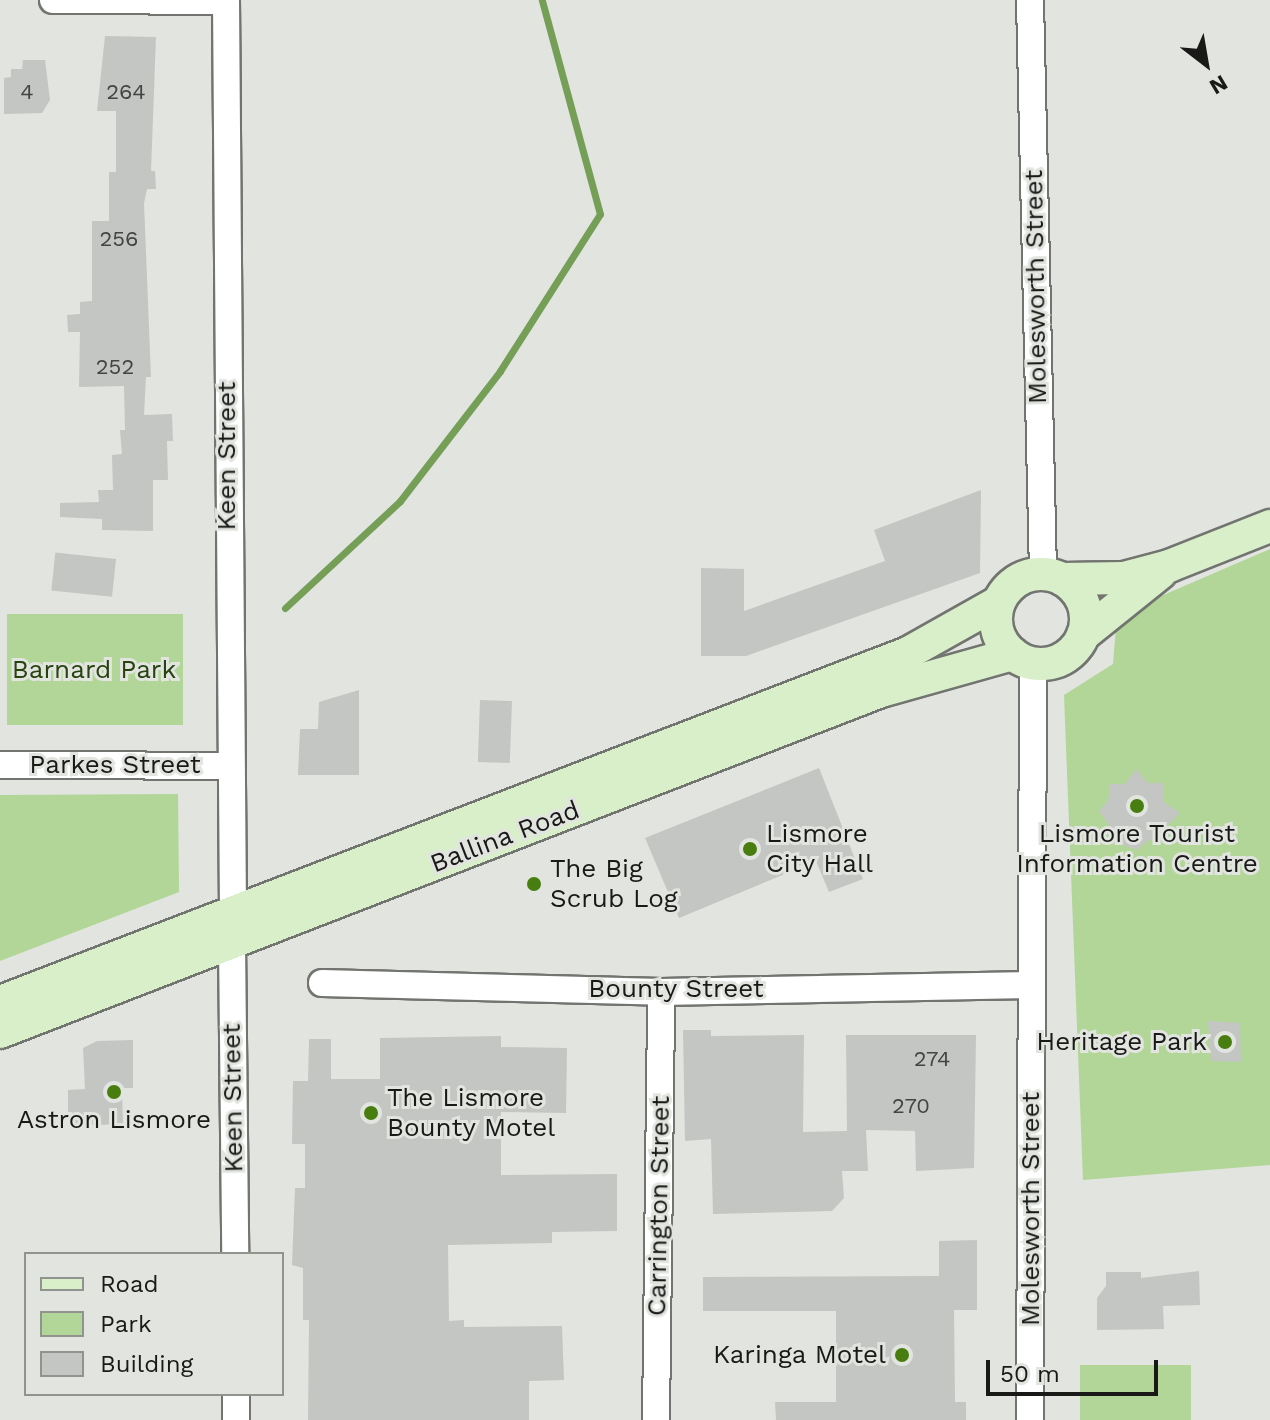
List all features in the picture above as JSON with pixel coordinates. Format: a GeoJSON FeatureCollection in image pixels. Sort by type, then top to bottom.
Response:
{"type":"FeatureCollection","features":[{"type":"Feature","properties":{"kind":"main road"},"geometry":{"type":"LineString","coordinates":[[1169,566],[1083,635],[1057,660],[1023,659],[999,635],[999,602],[1017,581],[1052,576],[1124,578],[1169,566],[1270,526]]}},
{"type":"Feature","properties":{"kind":"main road"},"geometry":{"type":"LineString","coordinates":[[1052,576],[1080,597],[1083,635]]}},
{"type":"Feature","properties":{"kind":"main road","name":"Ballina Road"},"geometry":{"type":"LineString","coordinates":[[0,1032],[232,927],[908,653],[999,602]]}},
{"type":"Feature","properties":{"kind":"main road","name":"Ballina Road"},"geometry":{"type":"LineString","coordinates":[[0,1002],[232,927],[881,691],[1023,659]]}},
{"type":"Feature","properties":{"kind":"street"},"geometry":{"type":"LineString","coordinates":[[53,0],[226,0]]}},
{"type":"Feature","properties":{"kind":"street","name":"Keen Street"},"geometry":{"type":"LineString","coordinates":[[226,0],[235,1252]]}},
{"type":"Feature","properties":{"kind":"street","name":"Molesworth Street"},"geometry":{"type":"LineString","coordinates":[[1030,0],[1052,576]]}},
{"type":"Feature","properties":{"kind":"street","name":"Molesworth Street"},"geometry":{"type":"LineString","coordinates":[[1023,659],[1031,985],[1030,1420]]}},
{"type":"Feature","properties":{"kind":"street","name":"Parkes Street"},"geometry":{"type":"LineString","coordinates":[[0,765],[230,766]]}},
{"type":"Feature","properties":{"kind":"street","name":"Bounty Street"},"geometry":{"type":"LineString","coordinates":[[322,983],[661,992],[1031,985]]}},
{"type":"Feature","properties":{"kind":"street","name":"Carrington Street"},"geometry":{"type":"LineString","coordinates":[[656,1420],[661,992]]}},
{"type":"Feature","properties":{"kind":"street"},"geometry":{"type":"LineString","coordinates":[[236,1396],[236,1420]]}},
{"type":"Feature","properties":{"kind":"green space","name":"Heritage Park"},"geometry":{"type":"Polygon","coordinates":[[[1270,549],[1270,1165],[1083,1180],[1064,695],[1113,664],[1117,615],[1270,549]]]}},
{"type":"Feature","properties":{"kind":"green space","name":"Barnard Park"},"geometry":{"type":"Polygon","coordinates":[[[7,614],[183,614],[183,725],[7,725],[7,614]]]}},
{"type":"Feature","properties":{"kind":"green space"},"geometry":{"type":"Polygon","coordinates":[[[178,794],[179,892],[0,961],[0,795],[178,794]]]}},
{"type":"Feature","properties":{"kind":"green space"},"geometry":{"type":"Polygon","coordinates":[[[1080,1365],[1191,1365],[1191,1420],[1080,1420],[1080,1365]]]}},
{"type":"Feature","properties":{"kind":"building"},"geometry":{"type":"Polygon","coordinates":[[[105,36],[156,37],[151,171],[155,171],[156,189],[147,189],[144,203],[151,377],[146,377],[144,415],[172,414],[173,441],[167,441],[168,480],[153,480],[153,531],[102,530],[102,519],[60,517],[60,503],[99,502],[98,490],[113,490],[112,455],[122,454],[120,430],[125,430],[124,386],[79,387],[80,332],[68,332],[67,315],[80,314],[80,302],[92,301],[92,221],[109,221],[109,172],[116,172],[116,111],[97,111],[105,36]]]}},
{"type":"Feature","properties":{"kind":"building"},"geometry":{"type":"Polygon","coordinates":[[[23,60],[45,60],[50,100],[42,113],[4,114],[4,78],[11,77],[11,69],[22,69],[23,60]]]}},
{"type":"Feature","properties":{"kind":"building"},"geometry":{"type":"Polygon","coordinates":[[[981,490],[980,573],[746,656],[701,656],[701,568],[744,569],[744,611],[885,561],[874,530],[981,490]]]}},
{"type":"Feature","properties":{"kind":"building"},"geometry":{"type":"Polygon","coordinates":[[[55,553],[116,559],[112,597],[51,590],[55,553]]]}},
{"type":"Feature","properties":{"kind":"building"},"geometry":{"type":"Polygon","coordinates":[[[359,690],[359,775],[298,775],[300,729],[318,729],[319,702],[359,690]]]}},
{"type":"Feature","properties":{"kind":"building"},"geometry":{"type":"Polygon","coordinates":[[[480,700],[512,701],[510,763],[478,762],[480,700]]]}},
{"type":"Feature","properties":{"kind":"building","name":"Lismore City Hall"},"geometry":{"type":"Polygon","coordinates":[[[819,768],[863,879],[829,892],[816,861],[679,918],[645,838],[819,768]]]}},
{"type":"Feature","properties":{"kind":"building","name":"Lismore Tourist Information Centre"},"geometry":{"type":"Polygon","coordinates":[[[1136,769],[1148,783],[1164,783],[1164,802],[1180,813],[1167,826],[1166,842],[1149,840],[1137,850],[1109,840],[1109,825],[1099,811],[1108,801],[1110,784],[1125,784],[1136,769]]]}},
{"type":"Feature","properties":{"kind":"building","name":"Heritage Park"},"geometry":{"type":"Polygon","coordinates":[[[1208,1021],[1240,1023],[1241,1062],[1211,1061],[1208,1021]]]}},
{"type":"Feature","properties":{"kind":"building"},"geometry":{"type":"Polygon","coordinates":[[[683,1030],[711,1030],[711,1036],[804,1035],[803,1132],[847,1131],[846,1035],[976,1035],[974,1168],[916,1171],[915,1131],[866,1130],[868,1171],[842,1171],[844,1198],[832,1211],[713,1214],[711,1139],[685,1141],[683,1030]]]}},
{"type":"Feature","properties":{"kind":"building"},"geometry":{"type":"Polygon","coordinates":[[[501,1036],[501,1047],[567,1048],[566,1113],[501,1112],[501,1175],[617,1174],[617,1231],[552,1232],[552,1243],[448,1245],[449,1321],[464,1320],[464,1327],[562,1326],[564,1380],[529,1381],[529,1420],[308,1420],[309,1320],[303,1320],[303,1268],[292,1265],[295,1188],[305,1188],[305,1144],[292,1144],[293,1081],[308,1081],[309,1039],[331,1039],[331,1079],[380,1079],[380,1038],[501,1036]]]}},
{"type":"Feature","properties":{"kind":"building"},"geometry":{"type":"Polygon","coordinates":[[[133,1040],[133,1088],[122,1088],[123,1124],[68,1126],[68,1090],[85,1089],[83,1048],[97,1041],[133,1040]]]}},
{"type":"Feature","properties":{"kind":"building"},"geometry":{"type":"Polygon","coordinates":[[[977,1240],[977,1310],[954,1310],[955,1402],[966,1402],[966,1420],[776,1420],[775,1402],[836,1402],[836,1311],[703,1311],[703,1277],[939,1276],[939,1241],[977,1240]]]}},
{"type":"Feature","properties":{"kind":"building"},"geometry":{"type":"Polygon","coordinates":[[[1199,1271],[1200,1305],[1163,1306],[1164,1329],[1097,1330],[1097,1298],[1106,1286],[1106,1272],[1141,1272],[1141,1278],[1199,1271]]]}},
{"type":"Feature","properties":{"kind":"waterway"},"geometry":{"type":"LineString","coordinates":[[285,608],[400,501],[500,371],[600,214],[542,0]]}},
{"type":"Feature","properties":{"kind":"place","name":"Lismore Tourist Information Centre"},"geometry":{"type":"Point","coordinates":[1137,806]}},
{"type":"Feature","properties":{"kind":"place","name":"Lismore City Hall"},"geometry":{"type":"Point","coordinates":[750,849]}},
{"type":"Feature","properties":{"kind":"place","name":"The Big Scrub Log"},"geometry":{"type":"Point","coordinates":[534,884]}},
{"type":"Feature","properties":{"kind":"place","name":"Heritage Park"},"geometry":{"type":"Point","coordinates":[1225,1042]}},
{"type":"Feature","properties":{"kind":"place","name":"Astron Lismore"},"geometry":{"type":"Point","coordinates":[114,1092]}},
{"type":"Feature","properties":{"kind":"place","name":"The Lismore Bounty Motel"},"geometry":{"type":"Point","coordinates":[371,1113]}},
{"type":"Feature","properties":{"kind":"place","name":"Karinga Motel"},"geometry":{"type":"Point","coordinates":[902,1355]}}]}
